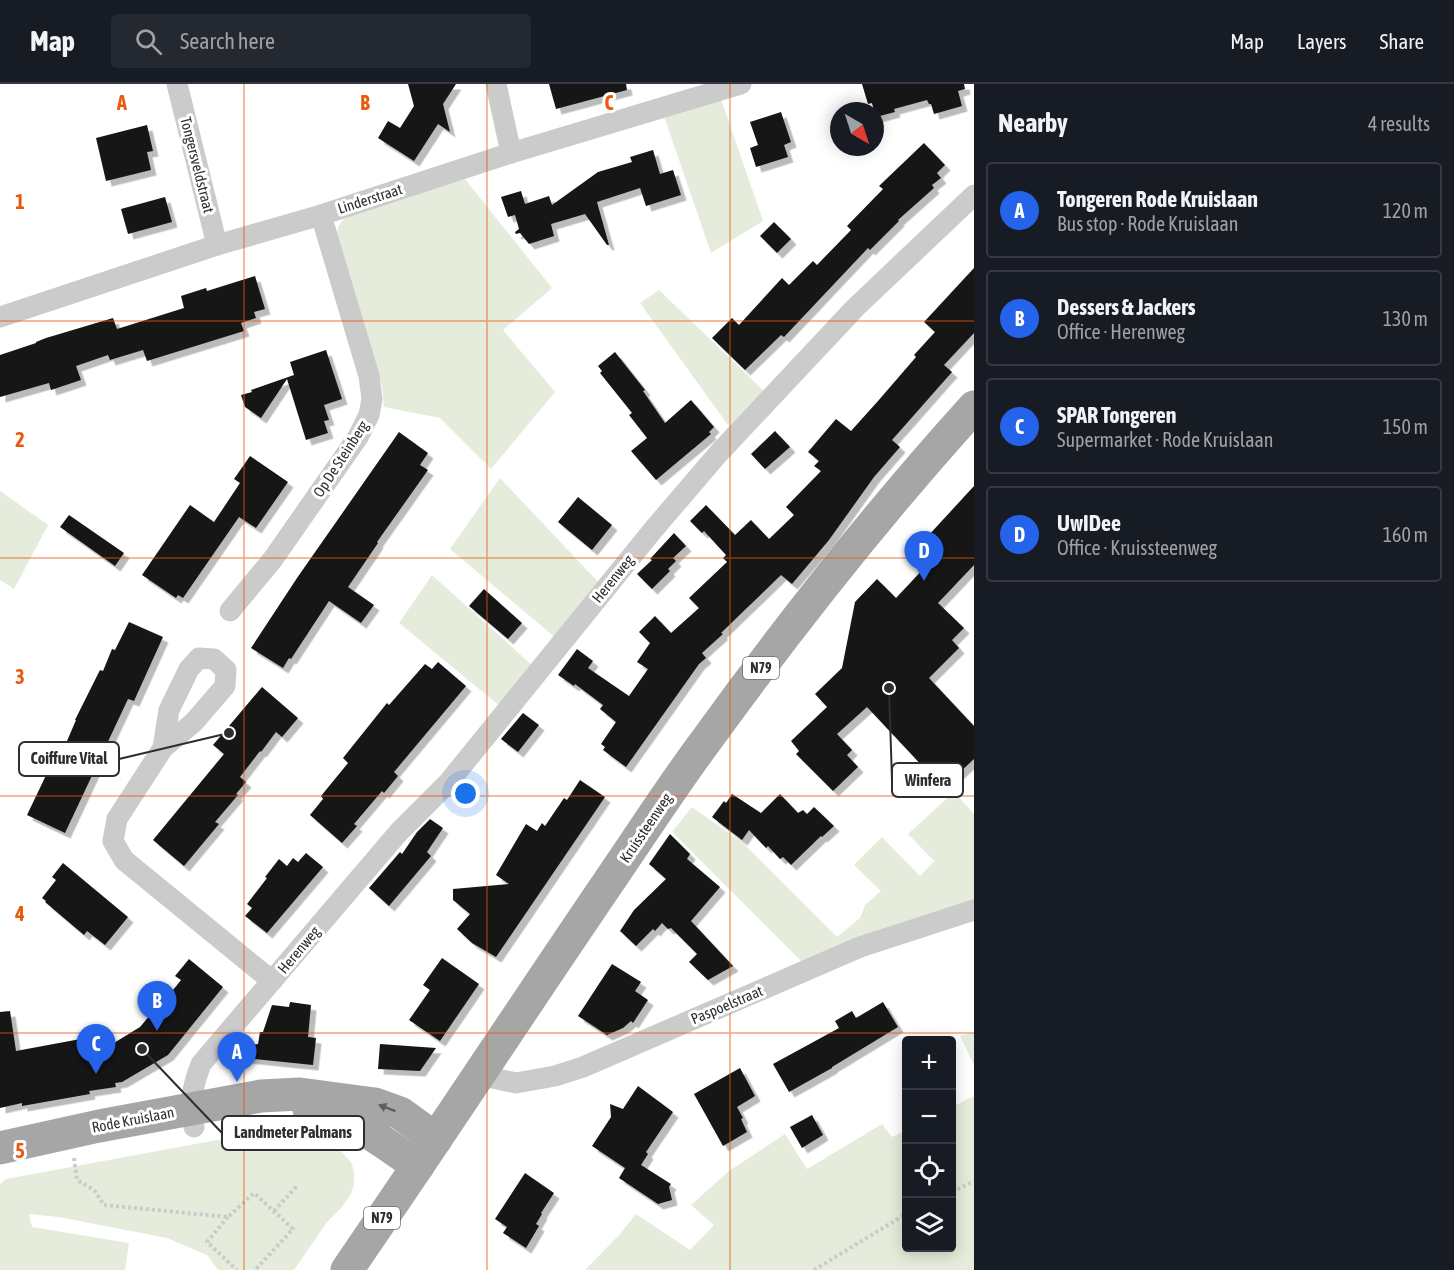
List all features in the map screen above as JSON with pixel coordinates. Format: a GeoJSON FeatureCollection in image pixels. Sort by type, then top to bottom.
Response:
{"type":"FeatureCollection","features":[{"type":"Feature","properties":{"kind":"main road","name":"Kruissteenweg"},"geometry":{"type":"LineString","coordinates":[[347,1270],[704,743],[833,573],[974,407]]}},
{"type":"Feature","properties":{"kind":"main road","name":"Rode Kruislaan"},"geometry":{"type":"LineString","coordinates":[[0,1161],[73,1148],[192,1118],[261,1096],[300,1094],[375,1104],[400,1113],[436,1139]]}},
{"type":"Feature","properties":{"kind":"main road","name":"Rode Kruislaan"},"geometry":{"type":"LineString","coordinates":[[0,1148],[99,1126],[299,1108],[318,1109],[336,1116],[362,1129],[418,1166]]}},
{"type":"Feature","properties":{"kind":"street","name":"Tongersveldstraat"},"geometry":{"type":"LineString","coordinates":[[177,84],[217,245]]}},
{"type":"Feature","properties":{"kind":"street"},"geometry":{"type":"LineString","coordinates":[[496,84],[511,153]]}},
{"type":"Feature","properties":{"kind":"street","name":"Linderstraat"},"geometry":{"type":"LineString","coordinates":[[0,317],[217,245],[321,215],[511,153],[741,84]]}},
{"type":"Feature","properties":{"kind":"street","name":"Herenweg"},"geometry":{"type":"LineString","coordinates":[[192,1118],[194,1081],[201,1065],[398,833],[448,783],[653,530],[718,454],[855,308],[974,195]]}},
{"type":"Feature","properties":{"kind":"street","name":"Op De Steinberg"},"geometry":{"type":"LineString","coordinates":[[230,611],[273,559],[358,437],[369,415],[372,399],[369,376],[321,215]]}},
{"type":"Feature","properties":{"kind":"street","name":"Herenweg"},"geometry":{"type":"LineString","coordinates":[[163,748],[117,819],[113,841],[124,860],[272,981]]}},
{"type":"Feature","properties":{"kind":"street","name":"Paspoelstraat"},"geometry":{"type":"LineString","coordinates":[[479,1075],[516,1083],[555,1076],[584,1067],[860,947],[974,910]]}},
{"type":"Feature","properties":{"kind":"path"},"geometry":{"type":"LineString","coordinates":[[73,1148],[77,1180],[94,1190],[104,1205],[228,1217]]}},
{"type":"Feature","properties":{"kind":"path"},"geometry":{"type":"LineString","coordinates":[[956,1190],[974,1181]]}},
{"type":"Feature","properties":{"kind":"path"},"geometry":{"type":"LineString","coordinates":[[274,1211],[297,1186]]}},
{"type":"Feature","properties":{"kind":"path"},"geometry":{"type":"LineString","coordinates":[[237,1270],[207,1242],[228,1217],[254,1193],[293,1229],[255,1270]]}},
{"type":"Feature","properties":{"kind":"path"},"geometry":{"type":"LineString","coordinates":[[814,1270],[902,1216]]}},
{"type":"Feature","properties":{"kind":"green space"},"geometry":{"type":"Polygon","coordinates":[[[721,99],[763,221],[711,253],[664,116],[721,99]]]}},
{"type":"Feature","properties":{"kind":"green space"},"geometry":{"type":"Polygon","coordinates":[[[465,179],[552,288],[503,330],[555,392],[491,469],[440,418],[384,407],[382,386],[337,239],[338,227],[347,214],[465,179]]]}},
{"type":"Feature","properties":{"kind":"green space"},"geometry":{"type":"Polygon","coordinates":[[[659,290],[767,394],[733,432],[640,303],[659,290]]]}},
{"type":"Feature","properties":{"kind":"green space"},"geometry":{"type":"Polygon","coordinates":[[[500,478],[601,585],[557,639],[450,549],[500,478]]]}},
{"type":"Feature","properties":{"kind":"green space"},"geometry":{"type":"Polygon","coordinates":[[[0,491],[48,525],[14,589],[0,580],[0,491]]]}},
{"type":"Feature","properties":{"kind":"green space"},"geometry":{"type":"Polygon","coordinates":[[[432,575],[534,667],[501,707],[399,623],[432,575]]]}},
{"type":"Feature","properties":{"kind":"green space"},"geometry":{"type":"Polygon","coordinates":[[[954,792],[974,814],[974,901],[804,964],[672,832],[692,807],[743,843],[837,937],[860,918],[865,905],[881,891],[854,865],[882,837],[920,876],[934,861],[908,834],[954,792]]]}},
{"type":"Feature","properties":{"kind":"green space"},"geometry":{"type":"Polygon","coordinates":[[[974,1032],[974,1065],[960,1036],[974,1032]]]}},
{"type":"Feature","properties":{"kind":"green space"},"geometry":{"type":"Polygon","coordinates":[[[974,1096],[974,1270],[585,1270],[636,1214],[690,1250],[714,1225],[691,1205],[729,1171],[785,1134],[807,1169],[882,1124],[892,1137],[902,1132],[902,1252],[956,1252],[956,1105],[974,1096]]]}},
{"type":"Feature","properties":{"kind":"green space"},"geometry":{"type":"Polygon","coordinates":[[[276,1129],[311,1131],[335,1139],[343,1144],[339,1149],[351,1162],[354,1171],[351,1194],[327,1222],[294,1270],[218,1270],[207,1255],[167,1238],[59,1217],[29,1214],[32,1227],[129,1243],[125,1270],[0,1270],[0,1184],[6,1179],[276,1129]]]}},
{"type":"Feature","properties":{"kind":"building"},"geometry":{"type":"Polygon","coordinates":[[[408,84],[456,84],[443,104],[450,132],[438,124],[414,161],[378,138],[388,121],[400,128],[414,106],[408,84]]]}},
{"type":"Feature","properties":{"kind":"building"},"geometry":{"type":"Polygon","coordinates":[[[549,84],[626,84],[627,90],[556,109],[549,84]]]}},
{"type":"Feature","properties":{"kind":"building"},"geometry":{"type":"Polygon","coordinates":[[[862,84],[964,84],[965,89],[958,91],[962,106],[934,114],[927,100],[894,109],[895,112],[884,115],[884,102],[867,102],[862,84]]]}},
{"type":"Feature","properties":{"kind":"building"},"geometry":{"type":"Polygon","coordinates":[[[781,112],[791,142],[784,145],[788,157],[756,167],[750,148],[758,145],[750,122],[781,112]]]}},
{"type":"Feature","properties":{"kind":"building"},"geometry":{"type":"Polygon","coordinates":[[[147,125],[153,151],[147,152],[151,170],[106,181],[96,138],[147,125]]]}},
{"type":"Feature","properties":{"kind":"building"},"geometry":{"type":"Polygon","coordinates":[[[924,143],[945,165],[937,173],[941,178],[932,185],[934,188],[898,220],[870,250],[868,248],[784,337],[781,335],[745,370],[712,338],[732,318],[739,325],[782,278],[789,285],[813,261],[817,265],[851,230],[847,226],[883,189],[879,186],[924,143]]]}},
{"type":"Feature","properties":{"kind":"building"},"geometry":{"type":"Polygon","coordinates":[[[653,150],[660,174],[673,170],[681,195],[646,206],[640,188],[597,202],[609,245],[585,214],[551,224],[554,236],[529,244],[520,233],[516,234],[515,232],[519,229],[515,215],[508,217],[501,197],[521,191],[525,204],[549,196],[552,205],[598,172],[632,162],[630,157],[653,150]]]}},
{"type":"Feature","properties":{"kind":"building"},"geometry":{"type":"Polygon","coordinates":[[[165,197],[172,222],[128,234],[121,209],[165,197]]]}},
{"type":"Feature","properties":{"kind":"building"},"geometry":{"type":"Polygon","coordinates":[[[774,222],[791,239],[777,253],[760,236],[774,222]]]}},
{"type":"Feature","properties":{"kind":"building"},"geometry":{"type":"Polygon","coordinates":[[[974,268],[974,333],[944,365],[952,372],[892,440],[900,447],[874,477],[829,540],[792,584],[781,575],[702,653],[706,658],[699,664],[626,767],[603,750],[605,747],[601,744],[616,722],[600,709],[603,705],[575,684],[574,686],[558,675],[577,649],[593,661],[588,668],[629,696],[648,669],[637,662],[650,643],[639,632],[655,616],[671,633],[699,608],[689,598],[727,562],[723,558],[726,555],[704,531],[702,533],[690,521],[706,505],[735,535],[751,520],[769,539],[794,515],[786,507],[821,471],[814,466],[819,461],[808,452],[836,419],[851,431],[935,332],[924,322],[974,268]]]}},
{"type":"Feature","properties":{"kind":"building"},"geometry":{"type":"Polygon","coordinates":[[[255,276],[265,309],[254,312],[256,318],[241,323],[244,331],[147,361],[143,350],[110,360],[108,355],[76,366],[81,380],[51,390],[49,383],[0,397],[0,355],[46,338],[113,318],[117,329],[184,308],[181,296],[206,288],[207,291],[255,276]]]}},
{"type":"Feature","properties":{"kind":"building"},"geometry":{"type":"Polygon","coordinates":[[[326,350],[342,399],[324,405],[329,420],[324,421],[328,433],[306,440],[287,379],[261,418],[245,407],[241,395],[294,375],[290,362],[326,350]]]}},
{"type":"Feature","properties":{"kind":"building"},"geometry":{"type":"Polygon","coordinates":[[[615,352],[645,390],[643,391],[665,423],[691,400],[714,427],[709,432],[711,434],[656,480],[631,451],[647,438],[629,415],[632,413],[600,373],[602,371],[598,366],[615,352]]]}},
{"type":"Feature","properties":{"kind":"building"},"geometry":{"type":"Polygon","coordinates":[[[775,431],[790,447],[765,469],[751,454],[775,431]]]}},
{"type":"Feature","properties":{"kind":"building"},"geometry":{"type":"Polygon","coordinates":[[[399,432],[428,453],[420,465],[428,470],[348,587],[374,605],[361,623],[329,601],[283,668],[251,648],[399,432]]]}},
{"type":"Feature","properties":{"kind":"building"},"geometry":{"type":"Polygon","coordinates":[[[250,456],[288,482],[256,528],[239,517],[183,598],[178,595],[176,598],[142,575],[190,505],[214,522],[240,483],[234,479],[250,456]]]}},
{"type":"Feature","properties":{"kind":"building"},"geometry":{"type":"Polygon","coordinates":[[[974,486],[974,565],[938,603],[964,628],[952,640],[959,648],[929,678],[974,726],[974,759],[943,788],[867,707],[837,734],[852,750],[847,755],[858,767],[833,791],[796,754],[799,751],[791,741],[827,707],[815,694],[842,668],[855,602],[877,579],[896,598],[942,549],[928,536],[974,486]]]}},
{"type":"Feature","properties":{"kind":"building"},"geometry":{"type":"Polygon","coordinates":[[[578,497],[612,525],[592,550],[558,522],[578,497]]]}},
{"type":"Feature","properties":{"kind":"building"},"geometry":{"type":"Polygon","coordinates":[[[69,515],[124,553],[115,566],[60,527],[69,515]]]}},
{"type":"Feature","properties":{"kind":"building"},"geometry":{"type":"Polygon","coordinates":[[[674,533],[686,546],[673,558],[676,561],[668,569],[670,571],[652,589],[637,574],[674,533]]]}},
{"type":"Feature","properties":{"kind":"building"},"geometry":{"type":"Polygon","coordinates":[[[484,589],[522,623],[508,639],[469,606],[484,589]]]}},
{"type":"Feature","properties":{"kind":"building"},"geometry":{"type":"Polygon","coordinates":[[[129,622],[163,637],[134,701],[128,699],[65,833],[27,815],[60,746],[64,748],[100,670],[103,671],[112,649],[115,650],[129,622]]]}},
{"type":"Feature","properties":{"kind":"building"},"geometry":{"type":"Polygon","coordinates":[[[438,662],[466,686],[394,772],[398,776],[354,824],[357,826],[342,843],[310,815],[323,799],[321,796],[348,763],[343,758],[387,703],[389,705],[425,664],[432,669],[438,662]]]}},
{"type":"Feature","properties":{"kind":"building"},"geometry":{"type":"Polygon","coordinates":[[[262,687],[298,718],[282,737],[276,732],[260,751],[240,777],[246,782],[215,822],[219,824],[184,866],[153,840],[224,754],[213,745],[262,687]]]}},
{"type":"Feature","properties":{"kind":"building"},"geometry":{"type":"Polygon","coordinates":[[[523,713],[539,725],[518,752],[501,739],[523,713]]]}},
{"type":"Feature","properties":{"kind":"building"},"geometry":{"type":"Polygon","coordinates":[[[580,780],[605,797],[496,957],[472,943],[457,929],[470,914],[453,900],[453,889],[509,884],[496,875],[526,824],[537,831],[542,823],[545,826],[564,798],[567,800],[580,780]]]}},
{"type":"Feature","properties":{"kind":"building"},"geometry":{"type":"Polygon","coordinates":[[[732,794],[761,813],[780,794],[798,813],[803,810],[807,814],[814,807],[834,826],[791,865],[783,857],[780,859],[768,846],[766,848],[749,830],[742,840],[712,817],[732,794]]]}},
{"type":"Feature","properties":{"kind":"building"},"geometry":{"type":"Polygon","coordinates":[[[430,819],[443,828],[427,852],[431,856],[389,906],[369,888],[400,852],[402,854],[417,832],[430,819]]]}},
{"type":"Feature","properties":{"kind":"building"},"geometry":{"type":"Polygon","coordinates":[[[670,834],[690,854],[687,859],[720,887],[691,921],[733,966],[708,980],[689,962],[697,954],[671,928],[668,929],[662,923],[636,946],[620,931],[634,910],[666,879],[649,864],[670,834]]]}},
{"type":"Feature","properties":{"kind":"building"},"geometry":{"type":"Polygon","coordinates":[[[306,853],[323,867],[267,933],[245,916],[252,908],[247,904],[279,859],[287,866],[293,858],[298,862],[306,853]]]}},
{"type":"Feature","properties":{"kind":"building"},"geometry":{"type":"Polygon","coordinates":[[[63,863],[128,917],[105,945],[87,931],[84,935],[42,898],[56,880],[52,877],[63,863]]]}},
{"type":"Feature","properties":{"kind":"building"},"geometry":{"type":"Polygon","coordinates":[[[442,958],[479,984],[440,1041],[409,1020],[430,990],[423,985],[442,958]]]}},
{"type":"Feature","properties":{"kind":"building"},"geometry":{"type":"Polygon","coordinates":[[[189,959],[223,987],[168,1055],[122,1082],[115,1083],[116,1087],[89,1091],[90,1094],[0,1108],[0,1012],[10,1011],[16,1051],[102,1035],[109,1046],[140,1027],[151,1014],[153,1015],[181,980],[175,976],[189,959]]]}},
{"type":"Feature","properties":{"kind":"building"},"geometry":{"type":"Polygon","coordinates":[[[612,964],[641,982],[635,991],[648,1000],[633,1023],[631,1021],[623,1028],[607,1035],[578,1016],[612,964]]]}},
{"type":"Feature","properties":{"kind":"building"},"geometry":{"type":"Polygon","coordinates":[[[290,1002],[311,1005],[308,1037],[316,1038],[313,1065],[225,1056],[232,1048],[258,1044],[260,1032],[263,1032],[272,1005],[289,1007],[290,1002]]]}},
{"type":"Feature","properties":{"kind":"building"},"geometry":{"type":"Polygon","coordinates":[[[883,1002],[898,1027],[789,1092],[773,1064],[839,1028],[835,1021],[852,1011],[856,1018],[883,1002]]]}},
{"type":"Feature","properties":{"kind":"building"},"geometry":{"type":"Polygon","coordinates":[[[380,1044],[436,1048],[420,1071],[378,1069],[380,1044]]]}},
{"type":"Feature","properties":{"kind":"building"},"geometry":{"type":"Polygon","coordinates":[[[740,1068],[755,1096],[737,1107],[747,1132],[723,1146],[694,1094],[740,1068]]]}},
{"type":"Feature","properties":{"kind":"building"},"geometry":{"type":"Polygon","coordinates":[[[638,1086],[673,1112],[646,1152],[648,1154],[641,1165],[671,1184],[669,1187],[672,1200],[658,1204],[619,1178],[625,1168],[592,1146],[611,1117],[610,1104],[623,1109],[638,1086]]]}},
{"type":"Feature","properties":{"kind":"building"},"geometry":{"type":"Polygon","coordinates":[[[812,1115],[823,1135],[802,1148],[790,1127],[812,1115]]]}},
{"type":"Feature","properties":{"kind":"building"},"geometry":{"type":"Polygon","coordinates":[[[525,1173],[554,1193],[541,1213],[536,1224],[539,1226],[526,1248],[503,1233],[507,1227],[495,1219],[525,1173]]]}},
{"type":"Feature","properties":{"kind":"place","name":"UwIDee"},"geometry":{"type":"Point","coordinates":[924,581]}},
{"type":"Feature","properties":{"kind":"place","name":"Winfera"},"geometry":{"type":"Point","coordinates":[889,688]}},
{"type":"Feature","properties":{"kind":"place","name":"Coiffure Vital"},"geometry":{"type":"Point","coordinates":[229,733]}},
{"type":"Feature","properties":{"kind":"place","name":"Dessers & Jackers"},"geometry":{"type":"Point","coordinates":[157,1031]}},
{"type":"Feature","properties":{"kind":"place","name":"Landmeter Palmans"},"geometry":{"type":"Point","coordinates":[142,1049]}},
{"type":"Feature","properties":{"kind":"place","name":"SPAR Tongeren"},"geometry":{"type":"Point","coordinates":[96,1074]}},
{"type":"Feature","properties":{"kind":"place","name":"Tongeren Rode Kruislaan"},"geometry":{"type":"Point","coordinates":[237,1082]}}]}
